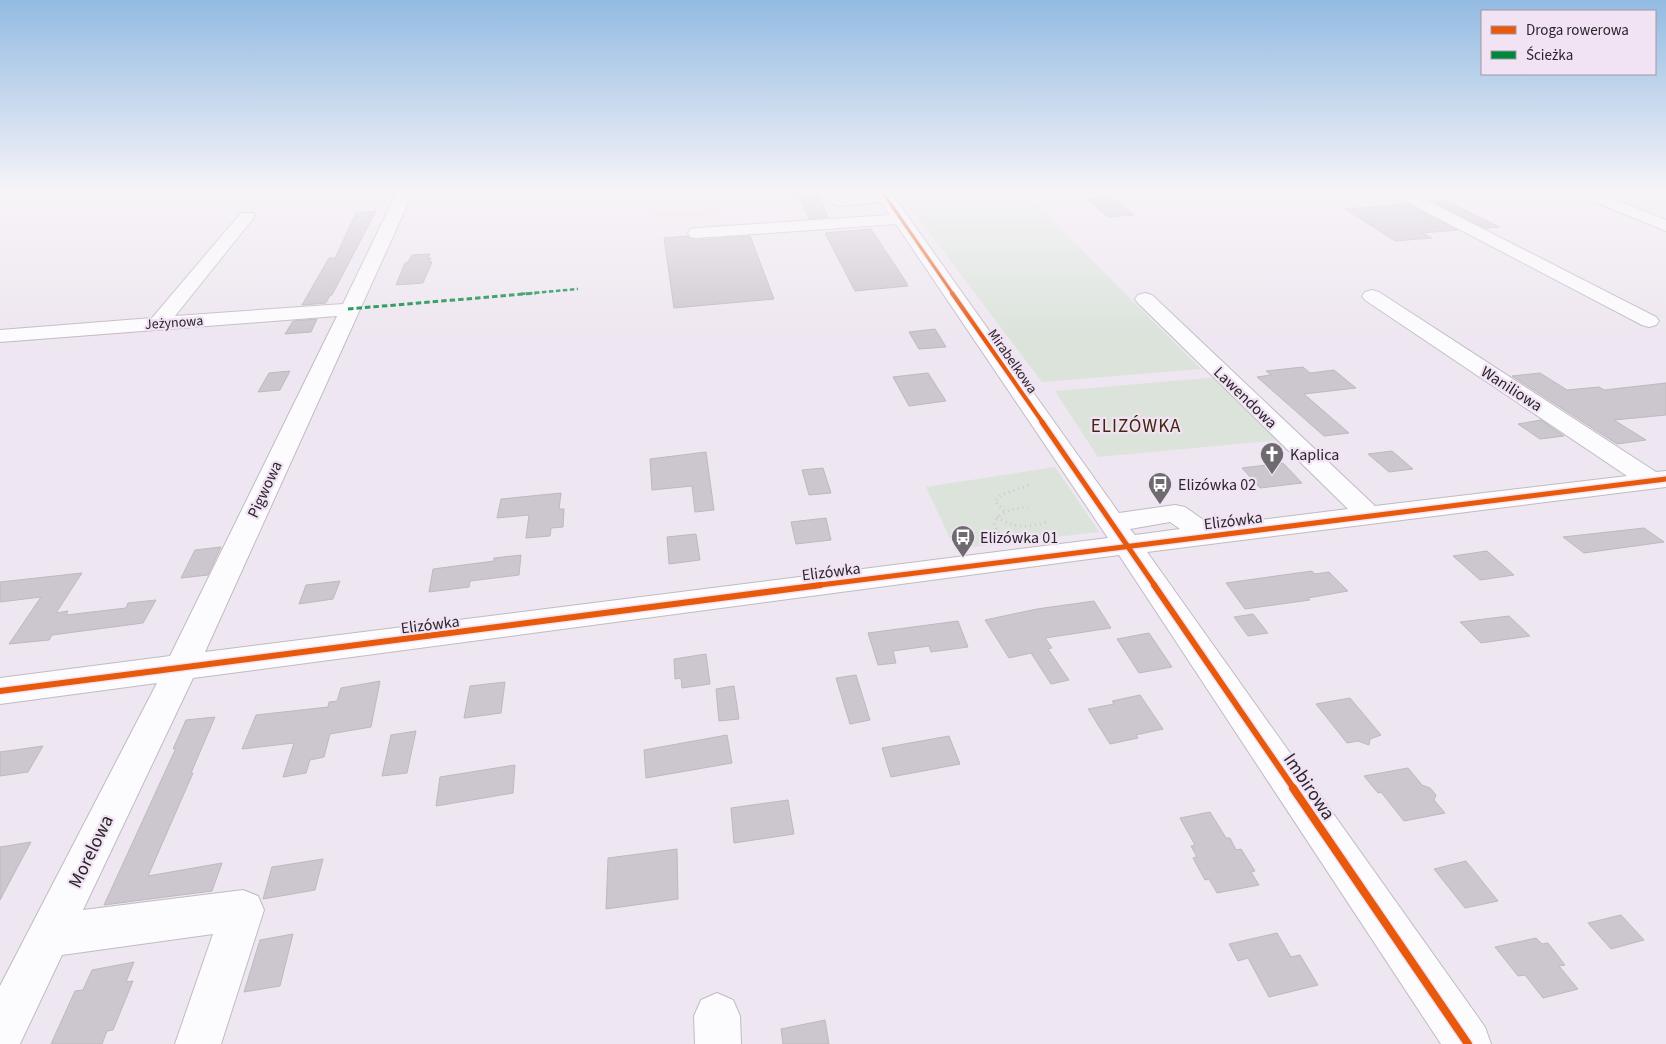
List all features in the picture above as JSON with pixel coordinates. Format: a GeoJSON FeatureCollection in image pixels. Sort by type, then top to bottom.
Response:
{"type":"FeatureCollection","features":[{"type":"Feature","properties":{"kind":"street"},"geometry":{"type":"LineString","coordinates":[[159,324],[228,239]]}},
{"type":"Feature","properties":{"kind":"street","name":"Pigwowa"},"geometry":{"type":"LineString","coordinates":[[180,668],[382,239]]}},
{"type":"Feature","properties":{"kind":"street"},"geometry":{"type":"LineString","coordinates":[[800,239],[801,244]]}},
{"type":"Feature","properties":{"kind":"street","name":"Mirabelkowa"},"geometry":{"type":"LineString","coordinates":[[915,239],[1120,534]]}},
{"type":"Feature","properties":{"kind":"street"},"geometry":{"type":"LineString","coordinates":[[1489,239],[1649,321]]}},
{"type":"Feature","properties":{"kind":"street","name":"Waniliowa"},"geometry":{"type":"LineString","coordinates":[[1372,296],[1659,480]]}},
{"type":"Feature","properties":{"kind":"street","name":"Lawendowa"},"geometry":{"type":"LineString","coordinates":[[1145,300],[1370,516]]}},
{"type":"Feature","properties":{"kind":"street","name":"Jeżynowa"},"geometry":{"type":"LineString","coordinates":[[0,336],[348,309]]}},
{"type":"Feature","properties":{"kind":"street","name":"Elizówka"},"geometry":{"type":"LineString","coordinates":[[0,691],[1019,559],[1120,534],[1207,535],[1659,480]]}},
{"type":"Feature","properties":{"kind":"street","name":"Imbirowa"},"geometry":{"type":"LineString","coordinates":[[1120,534],[1468,1044]]}},
{"type":"Feature","properties":{"kind":"street","name":"Morelowa"},"geometry":{"type":"LineString","coordinates":[[0,1034],[180,668]]}},
{"type":"Feature","properties":{"kind":"street"},"geometry":{"type":"LineString","coordinates":[[48,936],[243,910],[198,1044]]}},
{"type":"Feature","properties":{"kind":"path"},"geometry":{"type":"LineString","coordinates":[[1004,511],[995,501],[1001,495],[1032,484]]}},
{"type":"Feature","properties":{"kind":"path"},"geometry":{"type":"LineString","coordinates":[[1019,559],[1011,545],[997,531],[994,524],[997,516],[1004,511],[1028,507]]}},
{"type":"Feature","properties":{"kind":"path"},"geometry":{"type":"LineString","coordinates":[[997,516],[1010,526],[1027,527],[1048,522]]}},
{"type":"Feature","properties":{"kind":"shaded area"},"geometry":{"type":"Polygon","coordinates":[[[934,239],[1070,239],[1201,369],[1042,382],[934,239]]]}},
{"type":"Feature","properties":{"kind":"shaded area"},"geometry":{"type":"Polygon","coordinates":[[[1220,377],[1280,440],[1098,457],[1055,391],[1220,377]]]}},
{"type":"Feature","properties":{"kind":"shaded area"},"geometry":{"type":"Polygon","coordinates":[[[1055,467],[1099,532],[955,549],[926,487],[1055,467]]]}},
{"type":"Feature","properties":{"kind":"building"},"geometry":{"type":"Polygon","coordinates":[[[344,239],[361,239],[326,303],[302,305],[329,258],[335,258],[344,239]]]}},
{"type":"Feature","properties":{"kind":"building"},"geometry":{"type":"Polygon","coordinates":[[[664,239],[751,239],[774,299],[674,308],[664,239]]]}},
{"type":"Feature","properties":{"kind":"building"},"geometry":{"type":"Polygon","coordinates":[[[828,239],[877,239],[908,286],[855,291],[828,239]]]}},
{"type":"Feature","properties":{"kind":"building"},"geometry":{"type":"Polygon","coordinates":[[[1391,239],[1423,239],[1395,241],[1391,239]]]}},
{"type":"Feature","properties":{"kind":"building"},"geometry":{"type":"Polygon","coordinates":[[[430,254],[428,259],[431,258],[429,262],[432,262],[423,283],[396,285],[405,263],[408,262],[412,255],[430,254]]]}},
{"type":"Feature","properties":{"kind":"building"},"geometry":{"type":"Polygon","coordinates":[[[317,319],[311,332],[285,334],[293,321],[317,319]]]}},
{"type":"Feature","properties":{"kind":"building"},"geometry":{"type":"Polygon","coordinates":[[[935,329],[946,347],[919,349],[909,332],[935,329]]]}},
{"type":"Feature","properties":{"kind":"building"},"geometry":{"type":"Polygon","coordinates":[[[1303,367],[1310,373],[1334,370],[1356,388],[1304,394],[1349,433],[1324,436],[1257,377],[1271,375],[1266,371],[1303,367]]]}},
{"type":"Feature","properties":{"kind":"building"},"geometry":{"type":"Polygon","coordinates":[[[290,371],[280,390],[258,392],[269,373],[290,371]]]}},
{"type":"Feature","properties":{"kind":"building"},"geometry":{"type":"Polygon","coordinates":[[[928,373],[946,401],[909,406],[893,377],[928,373]]]}},
{"type":"Feature","properties":{"kind":"building"},"geometry":{"type":"Polygon","coordinates":[[[1540,373],[1567,390],[1599,387],[1604,390],[1666,383],[1666,415],[1614,420],[1646,440],[1617,444],[1512,376],[1540,373]]]}},
{"type":"Feature","properties":{"kind":"building"},"geometry":{"type":"Polygon","coordinates":[[[1541,420],[1564,436],[1540,439],[1518,424],[1541,420]]]}},
{"type":"Feature","properties":{"kind":"building"},"geometry":{"type":"Polygon","coordinates":[[[1392,451],[1413,469],[1389,472],[1368,454],[1392,451]]]}},
{"type":"Feature","properties":{"kind":"building"},"geometry":{"type":"Polygon","coordinates":[[[706,452],[714,510],[695,512],[692,486],[652,490],[650,459],[706,452]]]}},
{"type":"Feature","properties":{"kind":"building","name":"Kaplica"},"geometry":{"type":"Polygon","coordinates":[[[1283,463],[1302,483],[1260,488],[1242,468],[1283,463]]]}},
{"type":"Feature","properties":{"kind":"building"},"geometry":{"type":"Polygon","coordinates":[[[823,468],[831,493],[809,495],[802,470],[823,468]]]}},
{"type":"Feature","properties":{"kind":"building"},"geometry":{"type":"Polygon","coordinates":[[[561,493],[559,509],[564,509],[563,527],[551,528],[550,536],[526,538],[529,515],[497,518],[501,499],[561,493]]]}},
{"type":"Feature","properties":{"kind":"building"},"geometry":{"type":"Polygon","coordinates":[[[826,518],[831,540],[796,544],[791,522],[826,518]]]}},
{"type":"Feature","properties":{"kind":"building"},"geometry":{"type":"Polygon","coordinates":[[[1644,528],[1664,542],[1584,553],[1563,537],[1644,528]]]}},
{"type":"Feature","properties":{"kind":"building"},"geometry":{"type":"Polygon","coordinates":[[[696,534],[700,560],[669,564],[667,537],[696,534]]]}},
{"type":"Feature","properties":{"kind":"building"},"geometry":{"type":"Polygon","coordinates":[[[221,547],[208,575],[181,578],[195,550],[221,547]]]}},
{"type":"Feature","properties":{"kind":"building"},"geometry":{"type":"Polygon","coordinates":[[[1487,551],[1514,575],[1480,580],[1453,556],[1487,551]]]}},
{"type":"Feature","properties":{"kind":"building"},"geometry":{"type":"Polygon","coordinates":[[[521,555],[519,575],[470,581],[469,587],[429,592],[433,569],[494,561],[494,558],[521,555]]]}},
{"type":"Feature","properties":{"kind":"building"},"geometry":{"type":"Polygon","coordinates":[[[1312,571],[1315,574],[1329,572],[1348,591],[1308,598],[1310,600],[1245,609],[1226,583],[1312,571]]]}},
{"type":"Feature","properties":{"kind":"building"},"geometry":{"type":"Polygon","coordinates":[[[82,573],[56,613],[68,611],[66,615],[126,608],[128,603],[156,600],[143,623],[52,635],[49,640],[9,644],[41,597],[0,602],[0,582],[82,573]]]}},
{"type":"Feature","properties":{"kind":"building"},"geometry":{"type":"Polygon","coordinates":[[[340,581],[333,599],[299,604],[306,585],[340,581]]]}},
{"type":"Feature","properties":{"kind":"building"},"geometry":{"type":"Polygon","coordinates":[[[1094,601],[1111,628],[1045,638],[1052,648],[1048,649],[1069,680],[1051,684],[1031,653],[1009,658],[985,620],[1037,609],[1094,601]]]}},
{"type":"Feature","properties":{"kind":"building"},"geometry":{"type":"Polygon","coordinates":[[[1253,614],[1268,633],[1248,636],[1234,617],[1253,614]]]}},
{"type":"Feature","properties":{"kind":"building"},"geometry":{"type":"Polygon","coordinates":[[[1509,616],[1530,636],[1481,643],[1460,622],[1509,616]]]}},
{"type":"Feature","properties":{"kind":"building"},"geometry":{"type":"Polygon","coordinates":[[[958,621],[968,647],[931,652],[929,646],[893,651],[896,663],[878,665],[868,633],[958,621]]]}},
{"type":"Feature","properties":{"kind":"building"},"geometry":{"type":"Polygon","coordinates":[[[1149,633],[1172,667],[1139,673],[1117,639],[1149,633]]]}},
{"type":"Feature","properties":{"kind":"building"},"geometry":{"type":"Polygon","coordinates":[[[706,654],[710,684],[682,688],[681,678],[675,679],[674,659],[706,654]]]}},
{"type":"Feature","properties":{"kind":"building"},"geometry":{"type":"Polygon","coordinates":[[[856,675],[870,720],[850,724],[836,678],[856,675]]]}},
{"type":"Feature","properties":{"kind":"building"},"geometry":{"type":"Polygon","coordinates":[[[380,681],[371,727],[330,734],[324,757],[310,760],[306,773],[283,777],[294,743],[242,749],[256,715],[328,707],[329,702],[337,701],[341,688],[380,681]]]}},
{"type":"Feature","properties":{"kind":"building"},"geometry":{"type":"Polygon","coordinates":[[[505,682],[501,713],[464,718],[470,686],[505,682]]]}},
{"type":"Feature","properties":{"kind":"building"},"geometry":{"type":"Polygon","coordinates":[[[734,686],[739,719],[719,721],[716,689],[734,686]]]}},
{"type":"Feature","properties":{"kind":"building"},"geometry":{"type":"Polygon","coordinates":[[[1140,695],[1163,729],[1136,735],[1138,738],[1110,744],[1088,709],[1114,704],[1112,701],[1140,695]]]}},
{"type":"Feature","properties":{"kind":"building"},"geometry":{"type":"Polygon","coordinates":[[[1350,698],[1381,735],[1370,739],[1369,745],[1358,741],[1347,743],[1316,704],[1350,698]]]}},
{"type":"Feature","properties":{"kind":"building"},"geometry":{"type":"Polygon","coordinates":[[[215,717],[148,876],[222,863],[212,891],[104,905],[176,748],[173,749],[186,720],[215,717]]]}},
{"type":"Feature","properties":{"kind":"building"},"geometry":{"type":"Polygon","coordinates":[[[416,731],[407,773],[382,776],[391,735],[416,731]]]}},
{"type":"Feature","properties":{"kind":"building"},"geometry":{"type":"Polygon","coordinates":[[[727,735],[732,763],[646,778],[644,750],[727,735]]]}},
{"type":"Feature","properties":{"kind":"building"},"geometry":{"type":"Polygon","coordinates":[[[949,736],[960,764],[891,777],[882,748],[949,736]]]}},
{"type":"Feature","properties":{"kind":"building"},"geometry":{"type":"Polygon","coordinates":[[[43,746],[28,772],[0,776],[0,752],[43,746]]]}},
{"type":"Feature","properties":{"kind":"building"},"geometry":{"type":"Polygon","coordinates":[[[515,765],[513,793],[436,806],[440,777],[515,765]]]}},
{"type":"Feature","properties":{"kind":"building"},"geometry":{"type":"Polygon","coordinates":[[[1408,768],[1422,785],[1430,788],[1436,795],[1434,800],[1445,813],[1404,821],[1381,792],[1378,793],[1364,776],[1408,768]]]}},
{"type":"Feature","properties":{"kind":"building"},"geometry":{"type":"Polygon","coordinates":[[[788,800],[794,834],[734,843],[731,808],[788,800]]]}},
{"type":"Feature","properties":{"kind":"building"},"geometry":{"type":"Polygon","coordinates":[[[1210,812],[1226,838],[1230,838],[1236,850],[1241,849],[1255,871],[1251,872],[1259,885],[1217,893],[1209,879],[1205,880],[1193,858],[1197,857],[1191,846],[1195,845],[1180,818],[1210,812]]]}},
{"type":"Feature","properties":{"kind":"building"},"geometry":{"type":"Polygon","coordinates":[[[31,842],[17,868],[0,900],[0,847],[31,842]]]}},
{"type":"Feature","properties":{"kind":"building"},"geometry":{"type":"Polygon","coordinates":[[[677,849],[678,899],[606,909],[608,858],[677,849]]]}},
{"type":"Feature","properties":{"kind":"building"},"geometry":{"type":"Polygon","coordinates":[[[323,859],[315,890],[263,899],[272,867],[323,859]]]}},
{"type":"Feature","properties":{"kind":"building"},"geometry":{"type":"Polygon","coordinates":[[[1466,861],[1498,901],[1465,908],[1434,869],[1466,861]]]}},
{"type":"Feature","properties":{"kind":"building"},"geometry":{"type":"Polygon","coordinates":[[[1621,915],[1644,940],[1611,949],[1588,923],[1621,915]]]}},
{"type":"Feature","properties":{"kind":"building"},"geometry":{"type":"Polygon","coordinates":[[[1277,933],[1291,957],[1300,955],[1318,985],[1269,997],[1248,958],[1238,961],[1229,944],[1277,933]]]}},
{"type":"Feature","properties":{"kind":"building"},"geometry":{"type":"Polygon","coordinates":[[[293,934],[280,986],[244,992],[260,940],[293,934]]]}},
{"type":"Feature","properties":{"kind":"building"},"geometry":{"type":"Polygon","coordinates":[[[1536,938],[1542,944],[1548,943],[1565,965],[1559,966],[1578,989],[1543,998],[1525,975],[1518,976],[1495,947],[1536,938]]]}},
{"type":"Feature","properties":{"kind":"building"},"geometry":{"type":"Polygon","coordinates":[[[134,962],[126,982],[133,981],[113,1030],[107,1031],[102,1044],[51,1044],[75,991],[83,990],[92,970],[134,962]]]}},
{"type":"Feature","properties":{"kind":"building"},"geometry":{"type":"Polygon","coordinates":[[[825,1020],[829,1044],[783,1044],[781,1029],[825,1020]]]}},
{"type":"Feature","properties":{"kind":"marked path"},"geometry":{"type":"LineString","coordinates":[[348,309],[578,289]]}},
{"type":"Feature","properties":{"kind":"cycle path"},"geometry":{"type":"LineString","coordinates":[[915,239],[1112,523],[1468,1044]]}},
{"type":"Feature","properties":{"kind":"cycle path"},"geometry":{"type":"LineString","coordinates":[[0,691],[1127,545],[1666,479]]}},
{"type":"Feature","properties":{"kind":"place","name":"Kaplica"},"geometry":{"type":"Point","coordinates":[1272,475]}},
{"type":"Feature","properties":{"kind":"place","name":"Elizówka 02"},"geometry":{"type":"Point","coordinates":[1160,505]}},
{"type":"Feature","properties":{"kind":"place","name":"Elizówka 01"},"geometry":{"type":"Point","coordinates":[963,558]}},
{"type":"Feature","properties":{"kind":"district","name":"ELIZÓWKA"},"geometry":{"type":"Point","coordinates":[1136,425]}}]}
